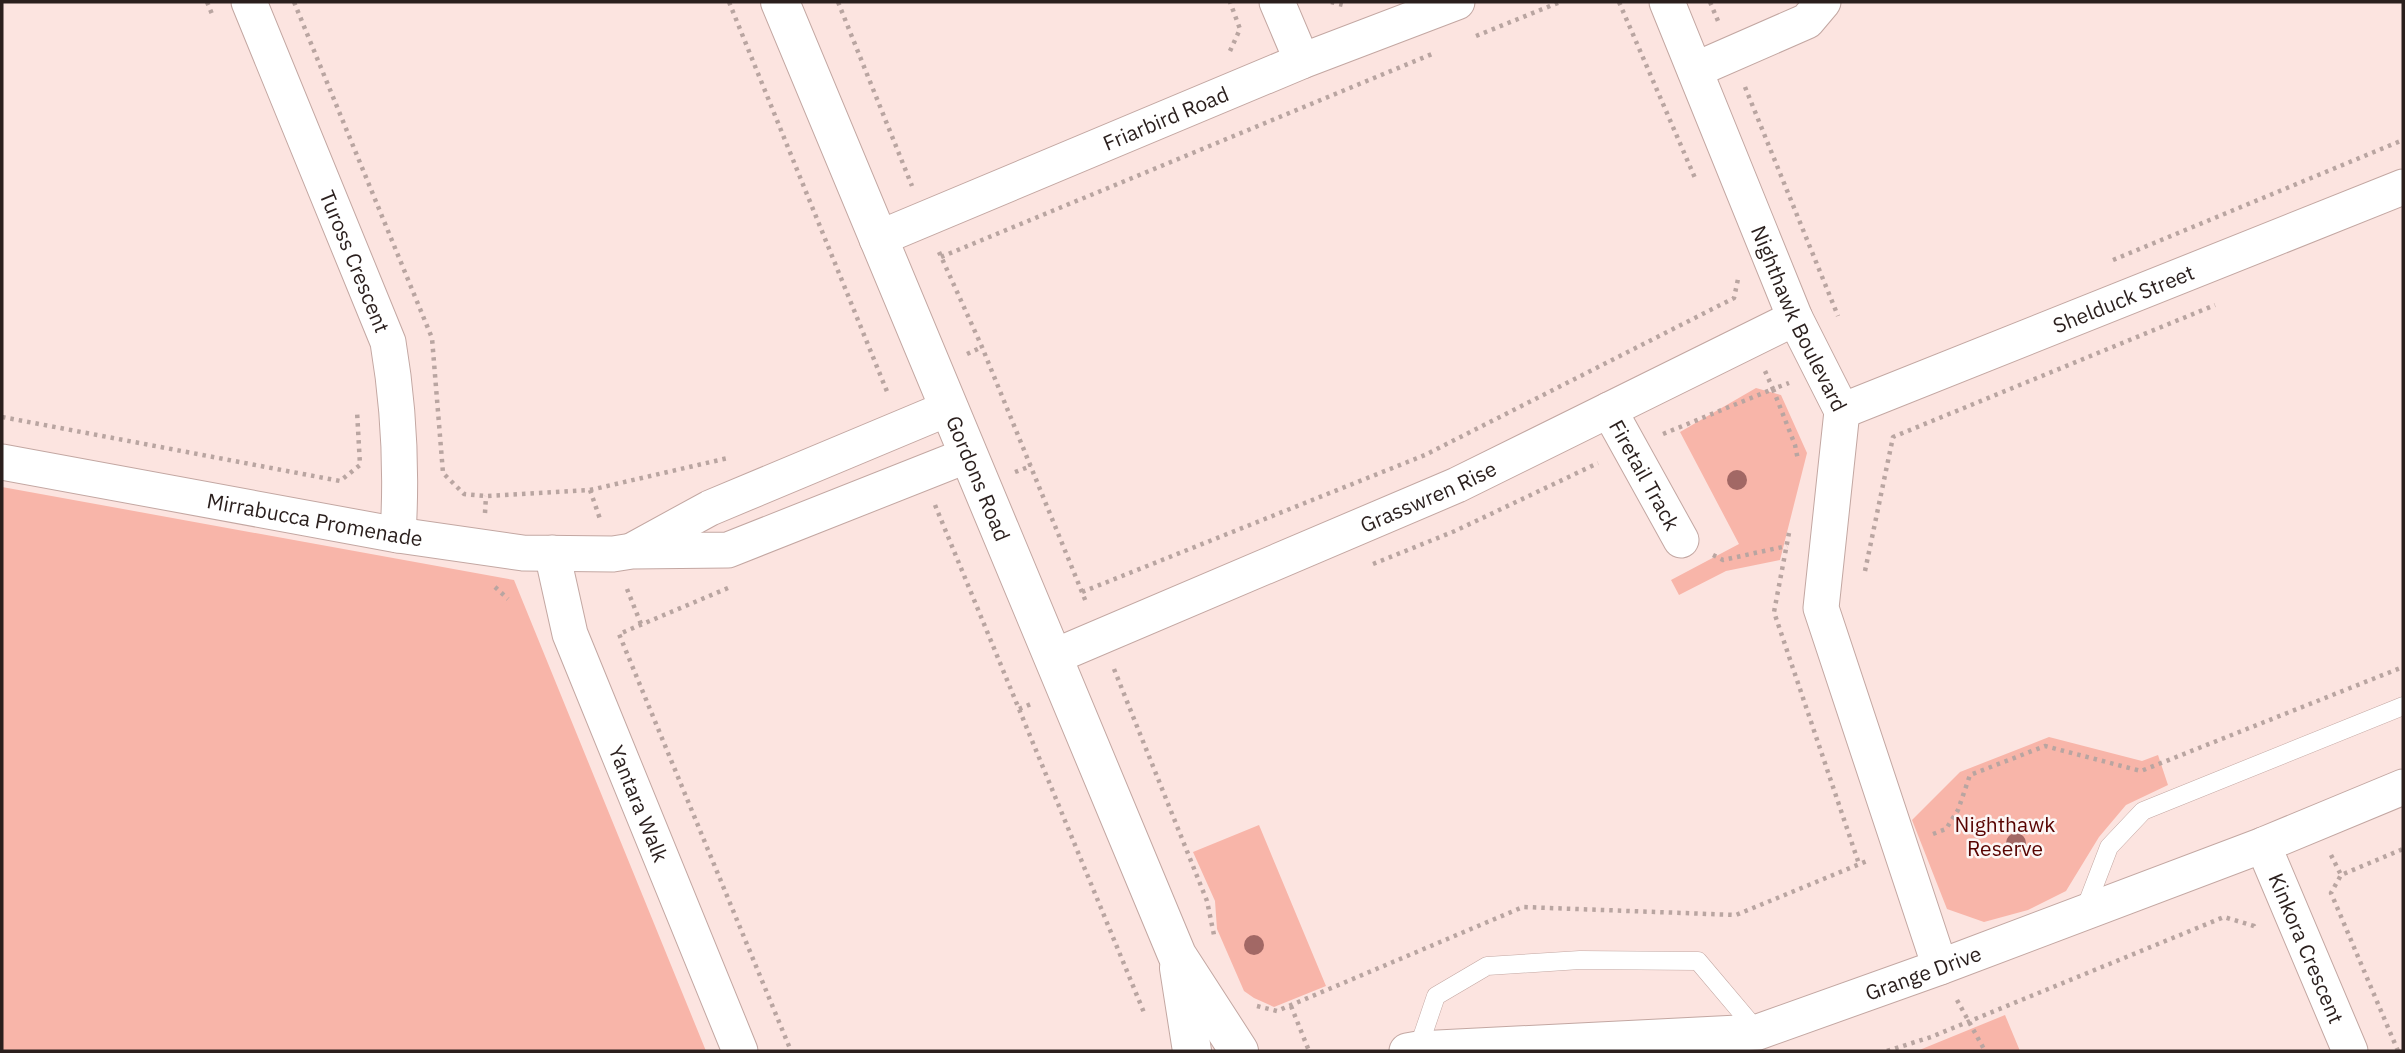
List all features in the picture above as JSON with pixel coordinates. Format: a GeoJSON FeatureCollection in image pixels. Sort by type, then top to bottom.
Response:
{"type":"FeatureCollection","features":[{"type":"Feature","properties":{"kind":"street","name":"Tuross Crescent"},"geometry":{"type":"LineString","coordinates":[[248,2],[388,342],[396,391],[401,477],[398,536]]}},
{"type":"Feature","properties":{"kind":"street","name":"Gordons Road"},"geometry":{"type":"LineString","coordinates":[[780,2],[1177,955],[1239,1051]]}},
{"type":"Feature","properties":{"kind":"street"},"geometry":{"type":"LineString","coordinates":[[1277,2],[1302,61]]}},
{"type":"Feature","properties":{"kind":"street","name":"Friarbird Road"},"geometry":{"type":"LineString","coordinates":[[877,239],[1302,61],[1457,2]]}},
{"type":"Feature","properties":{"kind":"street","name":"Nighthawk Boulevard"},"geometry":{"type":"LineString","coordinates":[[1667,2],[1795,318],[1842,411],[1821,608],[1940,967]]}},
{"type":"Feature","properties":{"kind":"street"},"geometry":{"type":"LineString","coordinates":[[1695,70],[1807,21],[1823,2]]}},
{"type":"Feature","properties":{"kind":"street","name":"Shelduck Street"},"geometry":{"type":"LineString","coordinates":[[1842,411],[2403,187]]}},
{"type":"Feature","properties":{"kind":"street","name":"Grasswren Rise"},"geometry":{"type":"LineString","coordinates":[[1060,673],[1458,485],[1795,318]]}},
{"type":"Feature","properties":{"kind":"street","name":"Mirrabucca Promenade"},"geometry":{"type":"LineString","coordinates":[[632,551],[710,508],[949,408]]}},
{"type":"Feature","properties":{"kind":"street","name":"Firetail Track"},"geometry":{"type":"LineString","coordinates":[[1609,410],[1681,540]]}},
{"type":"Feature","properties":{"kind":"street","name":"Mirrabucca Promenade"},"geometry":{"type":"LineString","coordinates":[[2,462],[398,536],[523,553],[613,554],[632,551],[728,550],[928,489],[975,470]]}},
{"type":"Feature","properties":{"kind":"street","name":"Yantara Walk"},"geometry":{"type":"LineString","coordinates":[[552,553],[570,634],[740,1051]]}},
{"type":"Feature","properties":{"kind":"street","name":"Grange Drive"},"geometry":{"type":"LineString","coordinates":[[1413,1050],[1760,1042],[1940,967],[2263,845],[2403,787]]}},
{"type":"Feature","properties":{"kind":"street","name":"Kinkora Crescent"},"geometry":{"type":"LineString","coordinates":[[2263,845],[2350,1051]]}},
{"type":"Feature","properties":{"kind":"street","name":"Gordons Road"},"geometry":{"type":"LineString","coordinates":[[1177,955],[1192,1051]]}},
{"type":"Feature","properties":{"kind":"lane"},"geometry":{"type":"LineString","coordinates":[[2084,912],[2109,847],[2143,811],[2403,706]]}},
{"type":"Feature","properties":{"kind":"lane"},"geometry":{"type":"LineString","coordinates":[[1413,1050],[1436,996],[1488,966],[1580,960],[1698,961],[1760,1042]]}},
{"type":"Feature","properties":{"kind":"path"},"geometry":{"type":"LineString","coordinates":[[207,2],[212,15]]}},
{"type":"Feature","properties":{"kind":"path"},"geometry":{"type":"LineString","coordinates":[[294,2],[432,338],[443,473],[464,494],[486,496],[590,490],[730,458]]}},
{"type":"Feature","properties":{"kind":"path"},"geometry":{"type":"LineString","coordinates":[[729,2],[902,426]]}},
{"type":"Feature","properties":{"kind":"path"},"geometry":{"type":"LineString","coordinates":[[838,2],[925,220],[982,347],[1107,653],[1207,901],[1212,932],[1218,944]]}},
{"type":"Feature","properties":{"kind":"path"},"geometry":{"type":"LineString","coordinates":[[1218,55],[1231,50],[1240,29],[1230,2]]}},
{"type":"Feature","properties":{"kind":"path"},"geometry":{"type":"LineString","coordinates":[[1469,39],[1560,2]]}},
{"type":"Feature","properties":{"kind":"path"},"geometry":{"type":"LineString","coordinates":[[1619,2],[1700,190]]}},
{"type":"Feature","properties":{"kind":"path"},"geometry":{"type":"LineString","coordinates":[[1710,2],[1839,318]]}},
{"type":"Feature","properties":{"kind":"path"},"geometry":{"type":"LineString","coordinates":[[941,257],[1444,50]]}},
{"type":"Feature","properties":{"kind":"path"},"geometry":{"type":"LineString","coordinates":[[2108,262],[2403,140]]}},
{"type":"Feature","properties":{"kind":"path"},"geometry":{"type":"LineString","coordinates":[[817,218],[923,177]]}},
{"type":"Feature","properties":{"kind":"path"},"geometry":{"type":"LineString","coordinates":[[1082,592],[1425,455],[1734,298],[1738,278]]}},
{"type":"Feature","properties":{"kind":"path"},"geometry":{"type":"LineString","coordinates":[[1863,580],[1893,436],[2221,303]]}},
{"type":"Feature","properties":{"kind":"path"},"geometry":{"type":"LineString","coordinates":[[934,369],[982,347]]}},
{"type":"Feature","properties":{"kind":"path"},"geometry":{"type":"LineString","coordinates":[[1367,567],[1455,531],[1631,447],[1773,389],[1795,445],[1799,465]]}},
{"type":"Feature","properties":{"kind":"path"},"geometry":{"type":"LineString","coordinates":[[876,397],[888,393]]}},
{"type":"Feature","properties":{"kind":"path"},"geometry":{"type":"LineString","coordinates":[[2,417],[340,481],[360,465],[356,399]]}},
{"type":"Feature","properties":{"kind":"path"},"geometry":{"type":"LineString","coordinates":[[928,489],[975,470],[1031,466]]}},
{"type":"Feature","properties":{"kind":"path"},"geometry":{"type":"LineString","coordinates":[[922,509],[928,489]]}},
{"type":"Feature","properties":{"kind":"path"},"geometry":{"type":"LineString","coordinates":[[928,489],[1149,1024]]}},
{"type":"Feature","properties":{"kind":"path"},"geometry":{"type":"LineString","coordinates":[[1791,522],[1774,612],[1859,864]]}},
{"type":"Feature","properties":{"kind":"path"},"geometry":{"type":"LineString","coordinates":[[1681,540],[1723,561],[1787,546]]}},
{"type":"Feature","properties":{"kind":"path"},"geometry":{"type":"LineString","coordinates":[[730,587],[619,634],[790,1051]]}},
{"type":"Feature","properties":{"kind":"path"},"geometry":{"type":"LineString","coordinates":[[1107,653],[1126,663]]}},
{"type":"Feature","properties":{"kind":"path"},"geometry":{"type":"LineString","coordinates":[[1019,709],[1060,673],[1107,653]]}},
{"type":"Feature","properties":{"kind":"path"},"geometry":{"type":"LineString","coordinates":[[1253,1004],[1277,1011],[1291,1006],[1522,907],[1736,915],[1946,829],[1958,810],[1970,775],[2045,746],[2141,771],[2403,667]]}},
{"type":"Feature","properties":{"kind":"path"},"geometry":{"type":"LineString","coordinates":[[1929,821],[1933,834]]}},
{"type":"Feature","properties":{"kind":"path"},"geometry":{"type":"LineString","coordinates":[[2398,1051],[2331,893],[2341,876],[2403,849]]}},
{"type":"Feature","properties":{"kind":"path"},"geometry":{"type":"LineString","coordinates":[[1887,1051],[1969,1021],[2224,918],[2254,926],[2259,939]]}},
{"type":"Feature","properties":{"kind":"path"},"geometry":{"type":"LineString","coordinates":[[1940,967],[1985,1051]]}},
{"type":"Feature","properties":{"kind":"path"},"geometry":{"type":"LineString","coordinates":[[1291,1006],[1309,1051]]}},
{"type":"Feature","properties":{"kind":"green space"},"geometry":{"type":"Polygon","coordinates":[[[1756,388],[1781,395],[1807,453],[1780,560],[1726,571],[1679,595],[1671,580],[1739,544],[1680,432],[1756,388]]]}},
{"type":"Feature","properties":{"kind":"green space"},"geometry":{"type":"Polygon","coordinates":[[[2,487],[514,580],[706,1051],[2,1051],[2,487]]]}},
{"type":"Feature","properties":{"kind":"green space","name":"Nighthawk Reserve"},"geometry":{"type":"Polygon","coordinates":[[[2049,737],[2142,761],[2158,755],[2168,785],[2126,805],[2099,837],[2066,891],[2028,910],[1984,922],[1947,909],[1912,820],[1960,772],[2049,737]]]}},
{"type":"Feature","properties":{"kind":"green space"},"geometry":{"type":"Polygon","coordinates":[[[1259,825],[1326,986],[1274,1007],[1244,991],[1217,929],[1215,901],[1193,852],[1259,825]]]}},
{"type":"Feature","properties":{"kind":"green space"},"geometry":{"type":"Polygon","coordinates":[[[2005,1015],[2020,1051],[1917,1051],[2005,1015]]]}}]}
